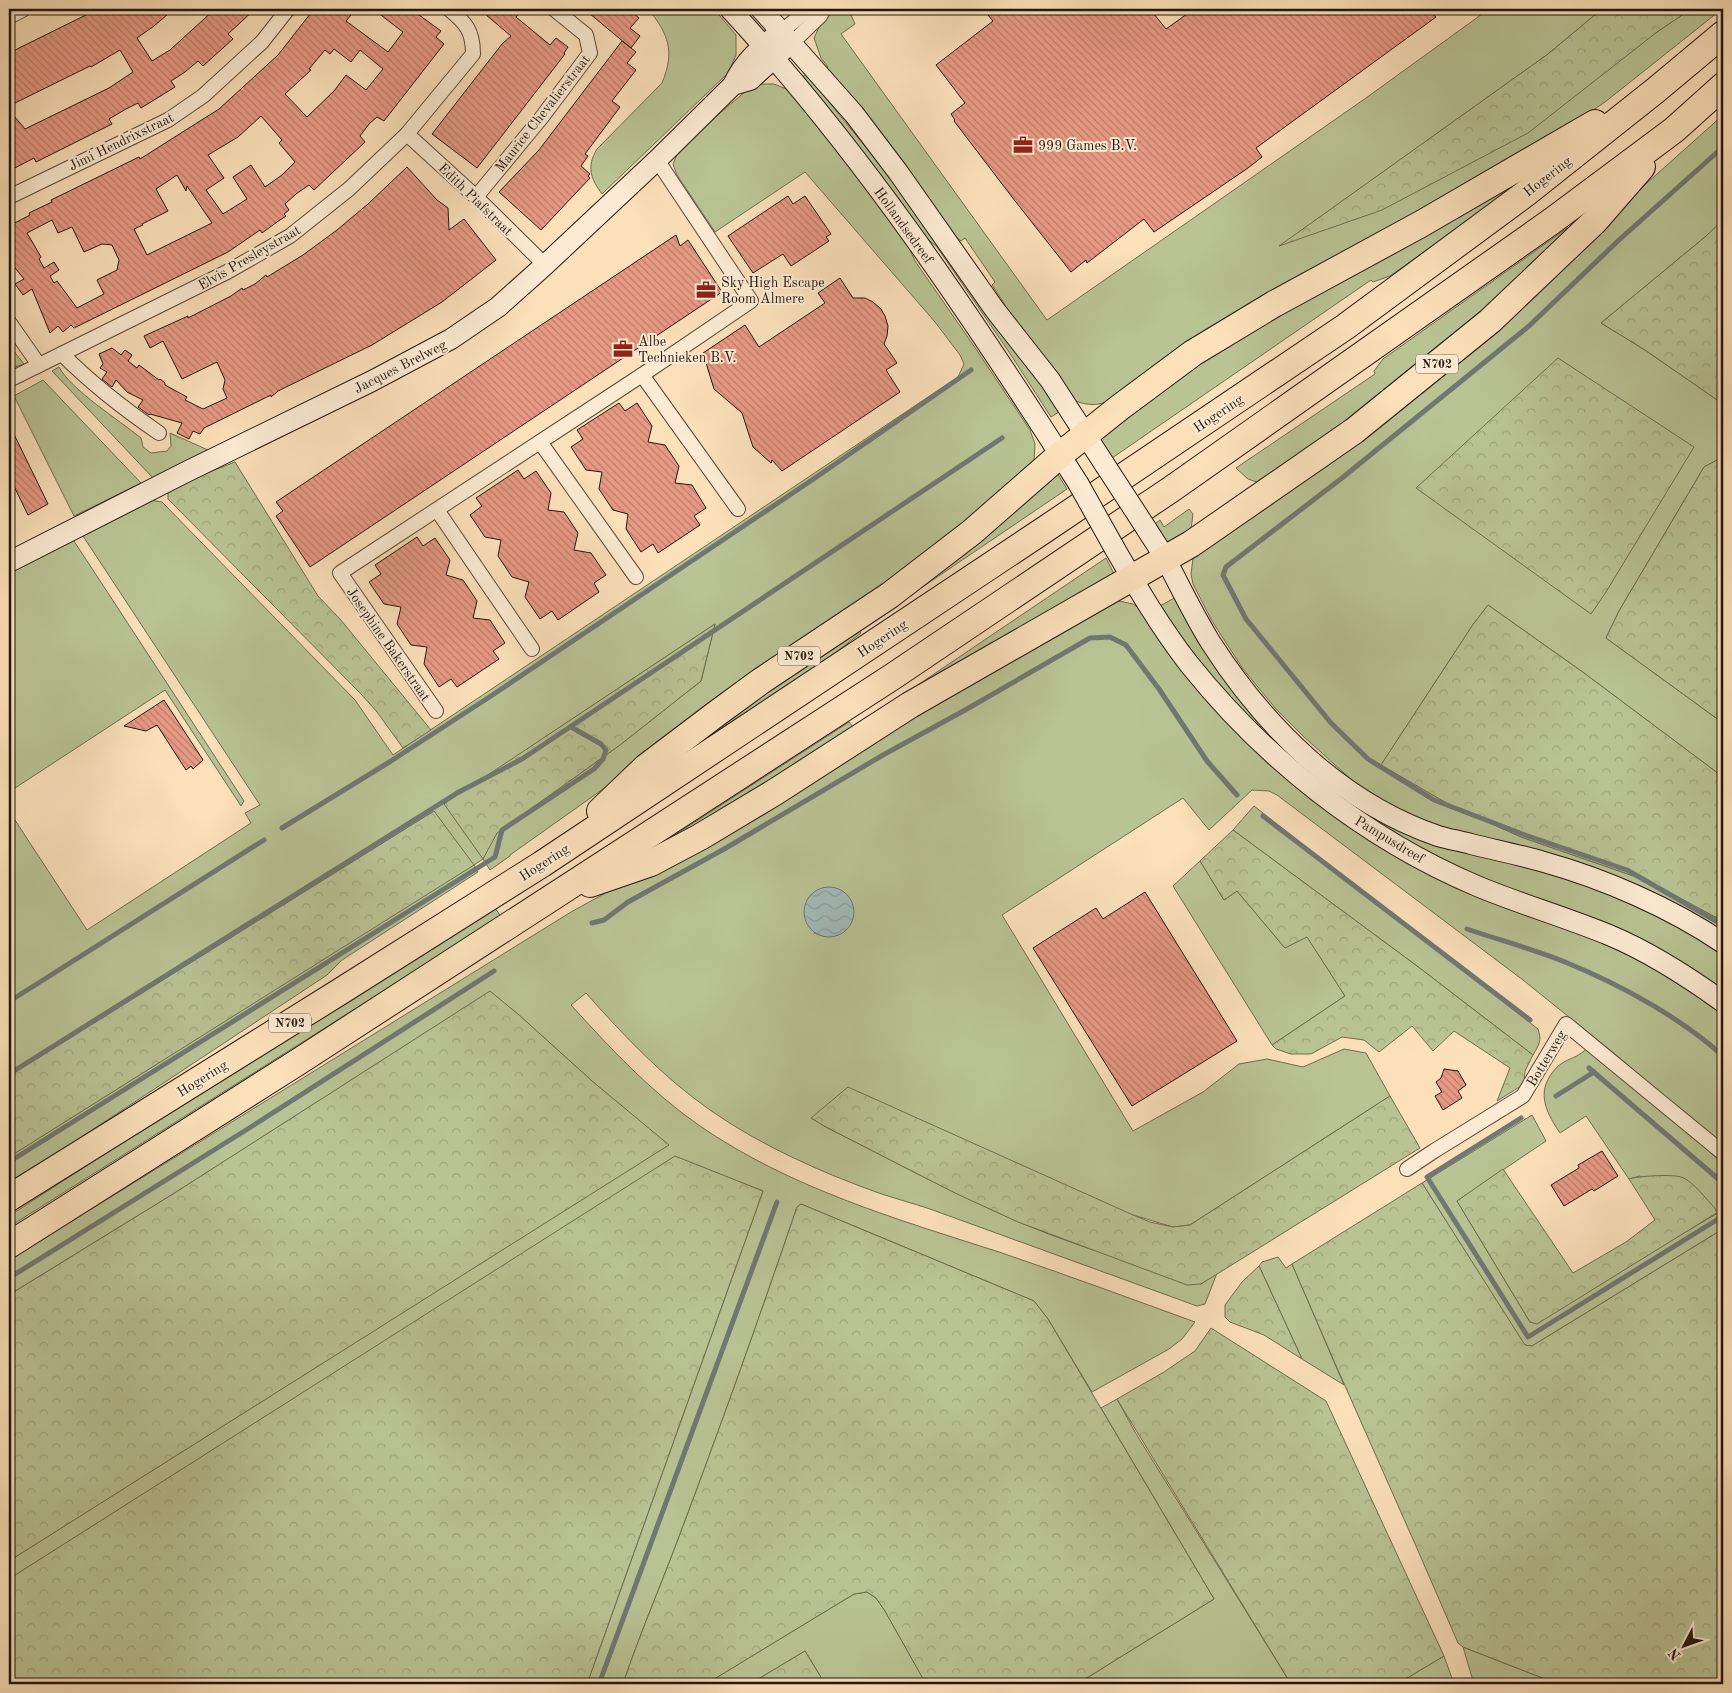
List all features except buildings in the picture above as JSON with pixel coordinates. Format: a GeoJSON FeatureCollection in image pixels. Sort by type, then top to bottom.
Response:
{"type":"FeatureCollection","features":[{"type":"Feature","properties":{"kind":"highway","name":"Hogering"},"geometry":{"type":"LineString","coordinates":[[9,1198],[542,864],[1345,327],[1525,194],[1723,34]]}},
{"type":"Feature","properties":{"kind":"highway","name":"N702"},"geometry":{"type":"LineString","coordinates":[[9,1245],[290,1068],[892,677],[1172,488],[1552,221],[1674,130],[1723,86]]}},
{"type":"Feature","properties":{"kind":"highway","name":"N702"},"geometry":{"type":"LineString","coordinates":[[542,864],[646,767],[761,681],[890,595],[972,532],[1086,434],[1193,353],[1274,304],[1421,224],[1567,138],[1656,90]]}},
{"type":"Feature","properties":{"kind":"highway","name":"N702"},"geometry":{"type":"LineString","coordinates":[[549,898],[651,863],[700,836],[775,792],[910,705],[1191,544],[1354,431],[1490,321],[1596,221],[1674,130]]}},
{"type":"Feature","properties":{"kind":"main road","name":"Hollandsedreef"},"geometry":{"type":"LineString","coordinates":[[730,9],[769,51],[845,145],[929,259],[1078,483],[1115,549]]}},
{"type":"Feature","properties":{"kind":"main road","name":"Hollandsedreef"},"geometry":{"type":"LineString","coordinates":[[761,9],[854,114],[898,172],[995,310],[1050,380],[1146,528]]}},
{"type":"Feature","properties":{"kind":"main road","name":"Jacques Brelweg"},"geometry":{"type":"LineString","coordinates":[[9,562],[186,472],[372,381],[451,339],[498,307],[545,265],[657,160],[733,85],[740,69],[787,37]]}},
{"type":"Feature","properties":{"kind":"main road","name":"Pampusdreef"},"geometry":{"type":"LineString","coordinates":[[1146,528],[1210,642],[1253,700],[1301,752],[1352,792],[1391,817],[1438,836],[1545,862],[1617,888],[1666,910],[1723,943]]}},
{"type":"Feature","properties":{"kind":"main road","name":"Pampusdreef"},"geometry":{"type":"LineString","coordinates":[[1115,549],[1152,612],[1189,663],[1220,700],[1306,783],[1392,843],[1437,867],[1477,886],[1610,936],[1646,952],[1689,977],[1723,1002]]}},
{"type":"Feature","properties":{"kind":"street"},"geometry":{"type":"LineString","coordinates":[[9,17],[24,9]]}},
{"type":"Feature","properties":{"kind":"street","name":"Jimi Hendrixstraat"},"geometry":{"type":"LineString","coordinates":[[9,197],[168,120],[203,96],[262,42],[288,9]]}},
{"type":"Feature","properties":{"kind":"street","name":"Elvis Presleystraat"},"geometry":{"type":"LineString","coordinates":[[9,380],[227,272],[290,236],[349,189],[407,134],[473,54],[473,39],[464,22],[449,9]]}},
{"type":"Feature","properties":{"kind":"street","name":"Maurice Chevalierstraat"},"geometry":{"type":"LineString","coordinates":[[476,197],[542,117],[590,53],[586,35],[554,9]]}},
{"type":"Feature","properties":{"kind":"street"},"geometry":{"type":"LineString","coordinates":[[787,37],[809,9]]}},
{"type":"Feature","properties":{"kind":"street"},"geometry":{"type":"LineString","coordinates":[[787,37],[820,16],[824,9]]}},
{"type":"Feature","properties":{"kind":"street","name":"Edith Piafstraat"},"geometry":{"type":"LineString","coordinates":[[407,134],[476,197],[545,265]]}},
{"type":"Feature","properties":{"kind":"street","name":"Josephine Bakerstraat"},"geometry":{"type":"LineString","coordinates":[[436,711],[340,573],[642,375],[751,301],[657,160]]}},
{"type":"Feature","properties":{"kind":"street"},"geometry":{"type":"LineString","coordinates":[[9,322],[38,365]]}},
{"type":"Feature","properties":{"kind":"street"},"geometry":{"type":"LineString","coordinates":[[62,354],[113,400],[159,433]]}},
{"type":"Feature","properties":{"kind":"street"},"geometry":{"type":"LineString","coordinates":[[642,375],[738,508]]}},
{"type":"Feature","properties":{"kind":"street"},"geometry":{"type":"LineString","coordinates":[[540,442],[636,577]]}},
{"type":"Feature","properties":{"kind":"street"},"geometry":{"type":"LineString","coordinates":[[437,510],[532,649]]}},
{"type":"Feature","properties":{"kind":"street","name":"Botterweg"},"geometry":{"type":"LineString","coordinates":[[1406,1169],[1523,1096],[1566,1024],[1723,1153]]}},
{"type":"Feature","properties":{"kind":"green space"},"geometry":{"type":"Polygon","coordinates":[[[648,9],[714,9],[736,35],[736,55],[728,73],[602,194],[591,173],[592,162],[597,149],[662,83],[666,72],[669,53],[668,44],[661,27],[648,9]]]}},
{"type":"Feature","properties":{"kind":"green space"},"geometry":{"type":"Polygon","coordinates":[[[831,9],[855,9],[851,15],[855,24],[841,34],[1047,320],[1366,98],[1489,9],[1602,9],[1548,54],[1281,245],[1657,32],[1691,9],[1722,9],[1605,102],[1570,126],[1107,402],[1086,404],[1073,400],[1016,328],[1004,303],[992,285],[995,282],[965,238],[961,241],[947,230],[826,69],[828,67],[821,58],[814,38],[821,23],[831,9]]]}},
{"type":"Feature","properties":{"kind":"green space"},"geometry":{"type":"Polygon","coordinates":[[[1602,9],[1691,9],[1657,32],[1528,133],[1382,210],[1279,246],[1548,54],[1602,9]]]}},
{"type":"Feature","properties":{"kind":"green space"},"geometry":{"type":"Polygon","coordinates":[[[806,74],[873,156],[902,188],[1062,410],[1051,417],[937,247],[908,222],[799,80],[806,74]]]}},
{"type":"Feature","properties":{"kind":"green space"},"geometry":{"type":"Polygon","coordinates":[[[761,84],[774,84],[789,90],[904,237],[915,261],[1030,430],[1035,444],[1034,461],[991,508],[510,856],[490,870],[483,859],[474,865],[478,872],[342,960],[327,975],[56,1154],[9,1182],[9,1157],[163,1060],[434,811],[9,1076],[9,811],[87,930],[251,823],[245,813],[260,805],[81,533],[150,500],[162,502],[355,700],[393,755],[958,377],[964,364],[960,355],[935,322],[805,172],[715,232],[677,175],[673,164],[680,147],[753,87],[761,84]],[[715,624],[527,749],[497,833],[620,745],[701,681],[715,624]]]}},
{"type":"Feature","properties":{"kind":"green space"},"geometry":{"type":"Polygon","coordinates":[[[1723,115],[1723,220],[1601,323],[1645,350],[1723,404],[1723,462],[1719,459],[1704,467],[1619,611],[1606,638],[1723,723],[1723,777],[1584,673],[1488,605],[1472,626],[1381,765],[1450,805],[1521,837],[1648,881],[1723,921],[1723,937],[1402,816],[1353,781],[1276,709],[1243,669],[1212,621],[1193,584],[1191,574],[1193,558],[1609,217],[1723,115]]]}},
{"type":"Feature","properties":{"kind":"green space"},"geometry":{"type":"Polygon","coordinates":[[[1574,142],[1390,276],[1373,282],[1371,280],[1112,458],[1094,436],[1241,336],[1574,142]]]}},
{"type":"Feature","properties":{"kind":"green space"},"geometry":{"type":"Polygon","coordinates":[[[1590,212],[1528,277],[1266,485],[1248,479],[1236,468],[1375,374],[1374,371],[1383,359],[1590,212]]]}},
{"type":"Feature","properties":{"kind":"green space"},"geometry":{"type":"Polygon","coordinates":[[[1723,220],[1723,404],[1645,350],[1601,323],[1723,220]]]}},
{"type":"Feature","properties":{"kind":"green space"},"geometry":{"type":"Polygon","coordinates":[[[9,345],[24,364],[9,369],[9,345]]]}},
{"type":"Feature","properties":{"kind":"green space"},"geometry":{"type":"Polygon","coordinates":[[[1558,358],[1694,447],[1591,614],[1416,488],[1558,358]]]}},
{"type":"Feature","properties":{"kind":"green space"},"geometry":{"type":"Polygon","coordinates":[[[59,367],[65,376],[84,395],[141,438],[143,447],[151,453],[167,451],[171,446],[170,433],[208,450],[153,478],[52,371],[59,367]]]}},
{"type":"Feature","properties":{"kind":"green space"},"geometry":{"type":"Polygon","coordinates":[[[43,380],[141,483],[74,516],[14,396],[43,380]]]}},
{"type":"Feature","properties":{"kind":"green space"},"geometry":{"type":"Polygon","coordinates":[[[1719,459],[1723,462],[1723,723],[1606,638],[1619,611],[1704,467],[1719,459]]]}},
{"type":"Feature","properties":{"kind":"green space"},"geometry":{"type":"Polygon","coordinates":[[[235,462],[318,596],[340,619],[431,730],[403,748],[377,712],[361,694],[168,499],[171,487],[235,462]]]}},
{"type":"Feature","properties":{"kind":"green space"},"geometry":{"type":"Polygon","coordinates":[[[1054,468],[1067,489],[859,630],[861,633],[817,667],[652,773],[1054,468]]]}},
{"type":"Feature","properties":{"kind":"green space"},"geometry":{"type":"Polygon","coordinates":[[[1189,509],[1193,514],[1190,537],[1172,550],[1151,527],[1160,520],[1164,527],[1189,509]]]}},
{"type":"Feature","properties":{"kind":"green space"},"geometry":{"type":"Polygon","coordinates":[[[72,538],[244,801],[241,806],[165,690],[9,792],[9,570],[72,538]]]}},
{"type":"Feature","properties":{"kind":"green space"},"geometry":{"type":"Polygon","coordinates":[[[1106,558],[1115,576],[836,747],[647,853],[849,722],[854,728],[1106,558]]]}},
{"type":"Feature","properties":{"kind":"green space"},"geometry":{"type":"Polygon","coordinates":[[[1178,596],[1317,775],[1509,859],[1638,903],[1723,950],[1723,995],[1501,890],[1357,814],[1238,712],[1158,607],[1178,596]]]}},
{"type":"Feature","properties":{"kind":"green space"},"geometry":{"type":"Polygon","coordinates":[[[1119,601],[1138,607],[1328,806],[1618,945],[1723,1009],[1723,1148],[1615,1054],[1523,980],[1277,795],[1269,791],[1252,790],[1209,830],[1183,798],[1002,915],[1133,1131],[1203,1092],[1239,1064],[1267,1059],[1303,1067],[1344,1049],[1366,1053],[1390,1096],[1190,1225],[1173,1227],[811,1118],[921,1176],[1017,1221],[1062,1239],[1201,1284],[1217,1273],[1205,1304],[1197,1306],[930,1209],[876,1192],[790,1156],[729,1123],[676,1084],[615,1025],[586,993],[571,1005],[616,1054],[665,1099],[700,1126],[734,1148],[770,1167],[845,1200],[1023,1260],[1195,1322],[1182,1339],[1169,1349],[1092,1392],[1048,1319],[1034,1301],[801,1204],[797,1207],[723,1417],[623,1684],[587,1684],[763,1191],[675,1157],[9,1579],[9,1561],[668,1145],[490,992],[173,1194],[9,1295],[9,1260],[571,912],[773,801],[1111,602],[1119,601]],[[848,896],[814,933],[833,936],[847,929],[853,914],[848,896]]]}},
{"type":"Feature","properties":{"kind":"green space"},"geometry":{"type":"Polygon","coordinates":[[[1488,605],[1584,673],[1723,777],[1723,921],[1648,881],[1521,837],[1450,805],[1381,765],[1472,626],[1488,605]]]}},
{"type":"Feature","properties":{"kind":"green space"},"geometry":{"type":"Polygon","coordinates":[[[715,624],[701,681],[620,745],[497,833],[483,859],[444,804],[715,624]]]}},
{"type":"Feature","properties":{"kind":"green space"},"geometry":{"type":"Polygon","coordinates":[[[1254,806],[1538,1029],[1539,1042],[1533,1055],[1417,966],[1233,830],[1254,806]]]}},
{"type":"Feature","properties":{"kind":"green space"},"geometry":{"type":"Polygon","coordinates":[[[434,811],[474,865],[9,1157],[9,1076],[434,811]]]}},
{"type":"Feature","properties":{"kind":"green space"},"geometry":{"type":"Polygon","coordinates":[[[1233,830],[1417,966],[1533,1055],[1525,1071],[1524,1084],[1497,1101],[1510,1068],[1454,1031],[1433,1051],[1412,1026],[1379,1052],[1364,1040],[1342,1037],[1311,1054],[1291,1054],[1276,1049],[1272,1045],[1345,996],[1307,937],[1285,948],[1237,891],[1224,900],[1200,861],[1233,830]]]}},
{"type":"Feature","properties":{"kind":"green space"},"geometry":{"type":"Polygon","coordinates":[[[1200,861],[1224,900],[1237,891],[1285,948],[1307,936],[1345,996],[1272,1045],[1173,886],[1200,861]]]}},
{"type":"Feature","properties":{"kind":"green space"},"geometry":{"type":"Polygon","coordinates":[[[492,903],[501,917],[9,1227],[9,1216],[492,903]]]}},
{"type":"Feature","properties":{"kind":"green space"},"geometry":{"type":"Polygon","coordinates":[[[490,991],[592,1081],[669,1145],[9,1561],[9,1295],[173,1194],[490,991]]]}},
{"type":"Feature","properties":{"kind":"green space"},"geometry":{"type":"Polygon","coordinates":[[[1587,1048],[1723,1164],[1723,1229],[1532,1346],[1524,1345],[1422,1183],[1532,1115],[1546,1141],[1457,1201],[1530,1322],[1718,1213],[1640,1176],[1629,1179],[1586,1116],[1560,1133],[1548,1112],[1544,1098],[1546,1083],[1558,1066],[1579,1055],[1587,1048]]]}},
{"type":"Feature","properties":{"kind":"green space"},"geometry":{"type":"Polygon","coordinates":[[[848,1087],[1133,1215],[1150,1222],[1173,1227],[1190,1225],[1390,1096],[1420,1148],[1201,1284],[1187,1285],[1018,1222],[955,1193],[811,1118],[848,1087]]]}},
{"type":"Feature","properties":{"kind":"green space"},"geometry":{"type":"Polygon","coordinates":[[[675,1156],[763,1191],[587,1684],[9,1684],[9,1579],[675,1156]]]}},
{"type":"Feature","properties":{"kind":"green space"},"geometry":{"type":"Polygon","coordinates":[[[1503,1169],[1573,1273],[1626,1242],[1655,1220],[1629,1179],[1655,1176],[1681,1177],[1695,1187],[1718,1212],[1537,1324],[1530,1322],[1457,1201],[1503,1169]]]}},
{"type":"Feature","properties":{"kind":"green space"},"geometry":{"type":"Polygon","coordinates":[[[1422,1183],[1525,1345],[1532,1346],[1723,1229],[1723,1684],[1558,1684],[1463,1647],[1458,1643],[1292,1264],[1422,1183]]]}},
{"type":"Feature","properties":{"kind":"green space"},"geometry":{"type":"Polygon","coordinates":[[[801,1204],[1034,1301],[1048,1319],[1214,1599],[1077,1684],[926,1684],[885,1611],[876,1598],[867,1592],[854,1594],[706,1684],[623,1684],[723,1417],[797,1207],[801,1204]]]}},
{"type":"Feature","properties":{"kind":"green space"},"geometry":{"type":"Polygon","coordinates":[[[1278,1257],[1286,1268],[1292,1264],[1344,1385],[1302,1359],[1259,1266],[1262,1262],[1278,1257]]]}},
{"type":"Feature","properties":{"kind":"green space"},"geometry":{"type":"Polygon","coordinates":[[[1259,1266],[1302,1359],[1264,1335],[1230,1322],[1225,1317],[1225,1305],[1242,1282],[1259,1266]]]}},
{"type":"Feature","properties":{"kind":"green space"},"geometry":{"type":"Polygon","coordinates":[[[1211,1328],[1326,1401],[1444,1656],[1397,1684],[1291,1684],[1117,1399],[1164,1372],[1195,1351],[1211,1328]]]}},
{"type":"Feature","properties":{"kind":"green space"},"geometry":{"type":"Polygon","coordinates":[[[1117,1399],[1135,1432],[1291,1684],[1077,1684],[1214,1599],[1101,1408],[1117,1399]]]}},
{"type":"Feature","properties":{"kind":"green space"},"geometry":{"type":"Polygon","coordinates":[[[867,1592],[876,1598],[885,1611],[926,1684],[825,1684],[805,1651],[750,1684],[706,1684],[854,1594],[867,1592]]]}},
{"type":"Feature","properties":{"kind":"green space"},"geometry":{"type":"Polygon","coordinates":[[[1463,1647],[1558,1684],[1474,1684],[1463,1647]]]}},
{"type":"Feature","properties":{"kind":"green space"},"geometry":{"type":"Polygon","coordinates":[[[805,1651],[825,1684],[750,1684],[805,1651]]]}},
{"type":"Feature","properties":{"kind":"green space"},"geometry":{"type":"Polygon","coordinates":[[[1444,1656],[1454,1684],[1397,1684],[1444,1656]]]}},
{"type":"Feature","properties":{"kind":"water"},"geometry":{"type":"Polygon","coordinates":[[[824,887],[834,887],[847,894],[854,907],[854,917],[847,930],[834,937],[824,937],[815,933],[808,926],[804,917],[804,907],[808,898],[815,891],[824,887]]]}},
{"type":"Feature","properties":{"kind":"waterway"},"geometry":{"type":"LineString","coordinates":[[1723,147],[1619,240],[1529,326],[1342,478],[1226,567],[1223,575],[1246,619],[1331,723],[1368,759],[1434,800],[1525,835],[1627,870],[1723,925]]}},
{"type":"Feature","properties":{"kind":"waterway"},"geometry":{"type":"LineString","coordinates":[[282,828],[391,761],[491,696],[815,478],[971,370]]}},
{"type":"Feature","properties":{"kind":"waterway"},"geometry":{"type":"LineString","coordinates":[[9,1074],[457,793],[522,759],[1002,438]]}},
{"type":"Feature","properties":{"kind":"waterway"},"geometry":{"type":"LineString","coordinates":[[592,923],[604,920],[628,902],[726,848],[883,755],[1090,638],[1110,637],[1126,645],[1159,689],[1207,761],[1237,795]]}},
{"type":"Feature","properties":{"kind":"waterway"},"geometry":{"type":"LineString","coordinates":[[9,1162],[495,857],[502,830],[594,769],[603,759],[606,750],[601,744],[571,727]]}},
{"type":"Feature","properties":{"kind":"waterway"},"geometry":{"type":"LineString","coordinates":[[1263,816],[1530,1020]]}},
{"type":"Feature","properties":{"kind":"waterway"},"geometry":{"type":"LineString","coordinates":[[10,1001],[264,840]]}},
{"type":"Feature","properties":{"kind":"waterway"},"geometry":{"type":"LineString","coordinates":[[1467,929],[1553,957],[1606,980],[1668,1015],[1688,1028],[1723,1056]]}},
{"type":"Feature","properties":{"kind":"waterway"},"geometry":{"type":"LineString","coordinates":[[9,1278],[254,1125],[494,971]]}},
{"type":"Feature","properties":{"kind":"waterway"},"geometry":{"type":"LineString","coordinates":[[1589,1068],[1723,1183]]}},
{"type":"Feature","properties":{"kind":"waterway"},"geometry":{"type":"LineString","coordinates":[[1556,1096],[1594,1072]]}},
{"type":"Feature","properties":{"kind":"waterway"},"geometry":{"type":"LineString","coordinates":[[1521,1118],[1427,1177],[1528,1337],[1723,1216]]}},
{"type":"Feature","properties":{"kind":"waterway"},"geometry":{"type":"LineString","coordinates":[[599,1684],[777,1202]]}},
{"type":"Feature","properties":{"kind":"place","name":"999 Games B.V."},"geometry":{"type":"Point","coordinates":[1023,145]}},
{"type":"Feature","properties":{"kind":"place","name":"Sky High Escape Room Almere"},"geometry":{"type":"Point","coordinates":[706,290]}},
{"type":"Feature","properties":{"kind":"place","name":"Albe Technieken B.V."},"geometry":{"type":"Point","coordinates":[623,349]}}]}
